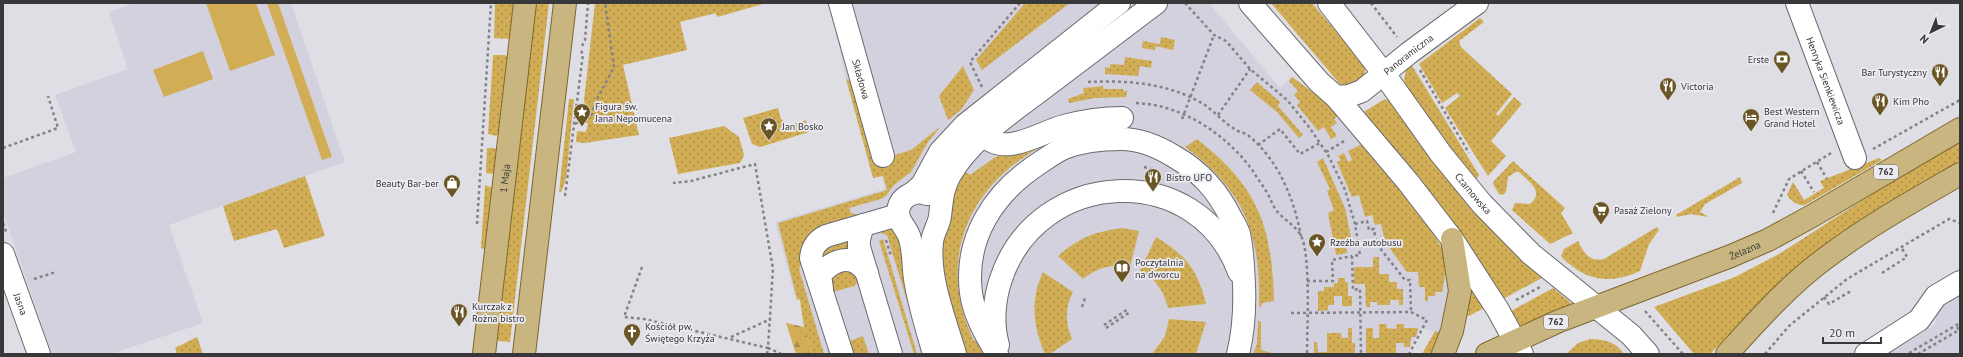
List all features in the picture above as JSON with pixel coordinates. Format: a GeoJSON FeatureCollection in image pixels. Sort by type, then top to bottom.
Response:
{"type":"FeatureCollection","features":[{"type":"Feature","properties":{"kind":"main road","name":"1 Maja"},"geometry":{"type":"LineString","coordinates":[[484,354],[525,3]]}},
{"type":"Feature","properties":{"kind":"main road"},"geometry":{"type":"LineString","coordinates":[[524,354],[565,3]]}},
{"type":"Feature","properties":{"kind":"main road","name":"Żelazna"},"geometry":{"type":"LineString","coordinates":[[1519,347],[1597,306],[1731,256],[1768,240],[1812,216],[1960,129]]}},
{"type":"Feature","properties":{"kind":"main road"},"geometry":{"type":"LineString","coordinates":[[1727,354],[1782,295],[1822,260],[1876,223],[1960,174]]}},
{"type":"Feature","properties":{"kind":"main road"},"geometry":{"type":"LineString","coordinates":[[1443,354],[1452,331],[1460,291],[1452,239]]}},
{"type":"Feature","properties":{"kind":"main road","name":"762"},"geometry":{"type":"LineString","coordinates":[[1487,354],[1519,347]]}},
{"type":"Feature","properties":{"kind":"street","name":"Składowa"},"geometry":{"type":"LineString","coordinates":[[840,3],[883,156]]}},
{"type":"Feature","properties":{"kind":"street"},"geometry":{"type":"LineString","coordinates":[[934,354],[914,279],[911,241],[902,221],[899,206],[902,201],[922,185],[940,152],[965,125],[1119,3]]}},
{"type":"Feature","properties":{"kind":"street"},"geometry":{"type":"LineString","coordinates":[[955,354],[940,303],[934,276],[932,242],[943,188],[950,175],[968,151],[984,135],[1156,3]]}},
{"type":"Feature","properties":{"kind":"street"},"geometry":{"type":"LineString","coordinates":[[1250,3],[1319,82],[1336,97],[1408,182],[1452,239],[1519,347]]}},
{"type":"Feature","properties":{"kind":"street","name":"Czarnowska"},"geometry":{"type":"LineString","coordinates":[[1329,3],[1384,74],[1441,154],[1487,210],[1531,254],[1571,288],[1597,306],[1631,335],[1648,354]]}},
{"type":"Feature","properties":{"kind":"street","name":"Panoramiczna"},"geometry":{"type":"LineString","coordinates":[[1336,97],[1349,96],[1359,93],[1477,3]]}},
{"type":"Feature","properties":{"kind":"street","name":"Henryka Sienkiewicza"},"geometry":{"type":"LineString","coordinates":[[1797,3],[1852,150]]}},
{"type":"Feature","properties":{"kind":"street"},"geometry":{"type":"LineString","coordinates":[[984,135],[989,140],[999,144],[1009,144],[1020,142],[1065,125],[1128,110]]}},
{"type":"Feature","properties":{"kind":"street"},"geometry":{"type":"LineString","coordinates":[[997,354],[976,315],[971,292],[974,245],[982,223],[1001,195],[1021,175],[1062,149],[1077,144],[1103,139],[1140,141],[1164,150],[1183,161],[1201,175],[1222,200],[1238,233],[1243,261],[1246,310],[1243,334],[1238,354]]}},
{"type":"Feature","properties":{"kind":"street"},"geometry":{"type":"LineString","coordinates":[[1000,354],[994,316],[997,290],[1005,266],[1018,243],[1035,223],[1056,208],[1080,197],[1105,191],[1132,191],[1157,196],[1182,206],[1203,220],[1221,239],[1235,261],[1244,286]]}},
{"type":"Feature","properties":{"kind":"street"},"geometry":{"type":"LineString","coordinates":[[902,221],[909,231],[920,234],[926,233],[938,218],[938,203],[930,194],[924,192],[913,193]]}},
{"type":"Feature","properties":{"kind":"street"},"geometry":{"type":"LineString","coordinates":[[842,354],[811,258],[815,244],[819,239],[826,236],[863,225],[902,221]]}},
{"type":"Feature","properties":{"kind":"street"},"geometry":{"type":"LineString","coordinates":[[863,225],[859,240],[859,247],[890,354]]}},
{"type":"Feature","properties":{"kind":"street","name":"Jasna"},"geometry":{"type":"LineString","coordinates":[[3,254],[39,354]]}},
{"type":"Feature","properties":{"kind":"street"},"geometry":{"type":"LineString","coordinates":[[822,289],[820,275],[833,264],[846,260],[855,260],[861,264],[866,273]]}},
{"type":"Feature","properties":{"kind":"street"},"geometry":{"type":"LineString","coordinates":[[1866,354],[1920,320],[1936,296],[1960,282]]}},
{"type":"Feature","properties":{"kind":"path"},"geometry":{"type":"LineString","coordinates":[[476,227],[491,3]]}},
{"type":"Feature","properties":{"kind":"path"},"geometry":{"type":"LineString","coordinates":[[568,185],[581,52],[584,40],[588,3]]}},
{"type":"Feature","properties":{"kind":"path"},"geometry":{"type":"LineString","coordinates":[[574,124],[591,116],[597,98],[614,67],[605,3]]}},
{"type":"Feature","properties":{"kind":"path"},"geometry":{"type":"LineString","coordinates":[[982,88],[970,62],[1020,3]]}},
{"type":"Feature","properties":{"kind":"path"},"geometry":{"type":"LineString","coordinates":[[1185,3],[1214,35],[1226,41],[1250,69],[1287,100],[1320,142],[1345,190],[1355,224],[1360,255],[1332,260],[1333,281],[1307,281]]}},
{"type":"Feature","properties":{"kind":"path"},"geometry":{"type":"LineString","coordinates":[[1371,3],[1401,42]]}},
{"type":"Feature","properties":{"kind":"path"},"geometry":{"type":"LineString","coordinates":[[1182,119],[1214,35]]}},
{"type":"Feature","properties":{"kind":"path"},"geometry":{"type":"LineString","coordinates":[[1416,63],[1471,157]]}},
{"type":"Feature","properties":{"kind":"path"},"geometry":{"type":"LineString","coordinates":[[1218,115],[1250,69]]}},
{"type":"Feature","properties":{"kind":"path"},"geometry":{"type":"LineString","coordinates":[[1086,82],[1121,81],[1170,89],[1191,98],[1218,115],[1238,131],[1248,134],[1258,146],[1282,178],[1297,212],[1306,259],[1308,313],[1307,354]]}},
{"type":"Feature","properties":{"kind":"path"},"geometry":{"type":"LineString","coordinates":[[3,148],[58,128],[48,96]]}},
{"type":"Feature","properties":{"kind":"path"},"geometry":{"type":"LineString","coordinates":[[1771,218],[1787,182],[1801,171],[1817,162],[1852,150],[1960,100]]}},
{"type":"Feature","properties":{"kind":"path"},"geometry":{"type":"LineString","coordinates":[[1128,110],[1146,103],[1184,114],[1209,128],[1230,145],[1252,170],[1276,209],[1301,236]]}},
{"type":"Feature","properties":{"kind":"path"},"geometry":{"type":"LineString","coordinates":[[1258,146],[1280,129],[1300,154],[1320,142]]}},
{"type":"Feature","properties":{"kind":"path"},"geometry":{"type":"LineString","coordinates":[[1326,152],[1353,136]]}},
{"type":"Feature","properties":{"kind":"path"},"geometry":{"type":"LineString","coordinates":[[1817,162],[1827,179]]}},
{"type":"Feature","properties":{"kind":"path"},"geometry":{"type":"LineString","coordinates":[[673,183],[691,181],[755,164],[773,270],[771,319],[767,354]]}},
{"type":"Feature","properties":{"kind":"path"},"geometry":{"type":"LineString","coordinates":[[1801,171],[1814,192]]}},
{"type":"Feature","properties":{"kind":"path"},"geometry":{"type":"LineString","coordinates":[[1765,354],[1789,326],[1847,279],[1949,219],[1960,222]]}},
{"type":"Feature","properties":{"kind":"path"},"geometry":{"type":"LineString","coordinates":[[1355,224],[1367,221],[1369,230],[1374,229],[1376,243],[1405,280],[1410,280],[1411,312]]}},
{"type":"Feature","properties":{"kind":"path"},"geometry":{"type":"LineString","coordinates":[[1882,272],[1907,257],[1901,247]]}},
{"type":"Feature","properties":{"kind":"path"},"geometry":{"type":"LineString","coordinates":[[1352,256],[1353,290],[1360,289],[1361,354]]}},
{"type":"Feature","properties":{"kind":"path"},"geometry":{"type":"LineString","coordinates":[[642,267],[624,317],[644,319],[730,338],[768,348],[781,354]]}},
{"type":"Feature","properties":{"kind":"path"},"geometry":{"type":"LineString","coordinates":[[27,281],[56,272]]}},
{"type":"Feature","properties":{"kind":"path"},"geometry":{"type":"LineString","coordinates":[[1514,302],[1540,286]]}},
{"type":"Feature","properties":{"kind":"path"},"geometry":{"type":"LineString","coordinates":[[1824,297],[1829,304],[1851,291]]}},
{"type":"Feature","properties":{"kind":"path"},"geometry":{"type":"LineString","coordinates":[[1082,307],[1085,298]]}},
{"type":"Feature","properties":{"kind":"path"},"geometry":{"type":"LineString","coordinates":[[1104,325],[1128,309]]}},
{"type":"Feature","properties":{"kind":"path"},"geometry":{"type":"LineString","coordinates":[[1645,310],[1683,354]]}},
{"type":"Feature","properties":{"kind":"path"},"geometry":{"type":"LineString","coordinates":[[1106,328],[1130,312]]}},
{"type":"Feature","properties":{"kind":"path"},"geometry":{"type":"LineString","coordinates":[[1291,313],[1411,312],[1427,320],[1409,354]]}},
{"type":"Feature","properties":{"kind":"path"},"geometry":{"type":"LineString","coordinates":[[730,338],[771,319]]}},
{"type":"Feature","properties":{"kind":"path"},"geometry":{"type":"LineString","coordinates":[[1908,354],[1960,322]]}},
{"type":"Feature","properties":{"kind":"path"},"geometry":{"type":"LineString","coordinates":[[1918,354],[1959,330],[1956,325]]}},
{"type":"Feature","properties":{"kind":"shaded area"},"geometry":{"type":"Polygon","coordinates":[[[135,3],[291,3],[345,162],[169,225],[203,323],[111,354],[52,354],[3,212],[3,178],[76,152],[55,95],[128,69],[109,12],[135,3]]]}},
{"type":"Feature","properties":{"kind":"shaded area"},"geometry":{"type":"Polygon","coordinates":[[[829,3],[1209,3],[1280,88],[1292,77],[1330,105],[1427,223],[1435,235],[1446,258],[1451,283],[1443,334],[1421,328],[1406,354],[813,354],[804,327],[800,300],[796,300],[775,222],[885,189],[882,177],[891,166],[909,151],[870,163],[846,79],[829,3]]]}},
{"type":"Feature","properties":{"kind":"shaded area"},"geometry":{"type":"Polygon","coordinates":[[[1953,293],[1960,297],[1960,354],[1887,354],[1935,325],[1937,306],[1953,293]]]}},
{"type":"Feature","properties":{"kind":"green space"},"geometry":{"type":"Polygon","coordinates":[[[206,3],[256,3],[275,55],[230,71],[206,3]]]}},
{"type":"Feature","properties":{"kind":"green space"},"geometry":{"type":"Polygon","coordinates":[[[267,3],[278,3],[332,157],[322,160],[267,3]]]}},
{"type":"Feature","properties":{"kind":"green space"},"geometry":{"type":"Polygon","coordinates":[[[495,3],[514,3],[510,39],[494,38],[495,3]]]}},
{"type":"Feature","properties":{"kind":"green space"},"geometry":{"type":"Polygon","coordinates":[[[536,3],[549,3],[510,342],[499,341],[496,339],[536,3]]]}},
{"type":"Feature","properties":{"kind":"green space"},"geometry":{"type":"Polygon","coordinates":[[[595,3],[767,3],[717,17],[716,13],[680,22],[687,50],[623,65],[639,135],[584,143],[576,142],[577,131],[586,132],[588,123],[578,122],[580,105],[583,115],[587,114],[584,100],[595,3]]]}},
{"type":"Feature","properties":{"kind":"green space"},"geometry":{"type":"Polygon","coordinates":[[[1025,3],[1070,3],[982,70],[976,60],[1025,3]]]}},
{"type":"Feature","properties":{"kind":"green space"},"geometry":{"type":"Polygon","coordinates":[[[1271,3],[1312,3],[1364,65],[1364,79],[1344,87],[1339,83],[1271,3]]]}},
{"type":"Feature","properties":{"kind":"green space"},"geometry":{"type":"Polygon","coordinates":[[[1480,18],[1484,22],[1459,41],[1461,47],[1512,94],[1496,114],[1498,116],[1514,97],[1522,104],[1491,141],[1506,156],[1488,176],[1445,108],[1460,96],[1457,93],[1442,103],[1419,64],[1480,18]]]}},
{"type":"Feature","properties":{"kind":"green space"},"geometry":{"type":"Polygon","coordinates":[[[1161,37],[1175,40],[1173,50],[1156,46],[1155,50],[1142,48],[1143,41],[1160,44],[1161,37]]]}},
{"type":"Feature","properties":{"kind":"green space"},"geometry":{"type":"Polygon","coordinates":[[[203,51],[213,79],[164,97],[153,70],[203,51]]]}},
{"type":"Feature","properties":{"kind":"green space"},"geometry":{"type":"Polygon","coordinates":[[[493,55],[505,55],[508,58],[499,133],[496,136],[488,134],[493,55]]]}},
{"type":"Feature","properties":{"kind":"green space"},"geometry":{"type":"Polygon","coordinates":[[[1125,57],[1152,61],[1151,68],[1140,66],[1138,76],[1105,74],[1105,67],[1110,68],[1110,64],[1124,65],[1125,57]]]}},
{"type":"Feature","properties":{"kind":"green space"},"geometry":{"type":"Polygon","coordinates":[[[1411,64],[1479,175],[1476,181],[1409,91],[1404,80],[1406,70],[1411,64]]]}},
{"type":"Feature","properties":{"kind":"green space"},"geometry":{"type":"Polygon","coordinates":[[[963,66],[974,90],[961,110],[948,120],[939,96],[963,66]]]}},
{"type":"Feature","properties":{"kind":"green space"},"geometry":{"type":"Polygon","coordinates":[[[1292,77],[1330,105],[1339,115],[1334,119],[1337,123],[1331,127],[1337,136],[1331,139],[1324,127],[1318,131],[1297,105],[1300,102],[1294,95],[1298,91],[1289,81],[1292,77]]]}},
{"type":"Feature","properties":{"kind":"green space"},"geometry":{"type":"Polygon","coordinates":[[[846,79],[858,85],[879,160],[911,150],[941,126],[928,142],[911,172],[894,185],[886,196],[881,199],[849,208],[851,213],[859,215],[803,260],[799,269],[824,354],[813,354],[804,327],[800,300],[797,299],[778,223],[887,190],[883,176],[873,178],[846,79]]]}},
{"type":"Feature","properties":{"kind":"green space"},"geometry":{"type":"Polygon","coordinates":[[[1257,82],[1280,102],[1278,106],[1303,135],[1299,138],[1277,112],[1250,90],[1257,82]]]}},
{"type":"Feature","properties":{"kind":"green space"},"geometry":{"type":"Polygon","coordinates":[[[1103,86],[1103,89],[1123,89],[1123,91],[1127,91],[1126,97],[1095,98],[1069,103],[1068,99],[1084,93],[1083,88],[1103,86]]]}},
{"type":"Feature","properties":{"kind":"green space"},"geometry":{"type":"Polygon","coordinates":[[[569,99],[574,99],[566,179],[561,192],[559,192],[569,99]]]}},
{"type":"Feature","properties":{"kind":"green space"},"geometry":{"type":"Polygon","coordinates":[[[1385,99],[1391,101],[1443,172],[1480,216],[1520,258],[1542,278],[1503,299],[1437,204],[1365,114],[1365,111],[1385,99]]]}},
{"type":"Feature","properties":{"kind":"green space"},"geometry":{"type":"Polygon","coordinates":[[[778,108],[781,119],[789,126],[806,120],[809,132],[760,147],[752,144],[743,118],[778,108]]]}},
{"type":"Feature","properties":{"kind":"green space"},"geometry":{"type":"Polygon","coordinates":[[[724,126],[739,137],[744,155],[740,163],[678,174],[669,138],[724,126]]]}},
{"type":"Feature","properties":{"kind":"green space"},"geometry":{"type":"Polygon","coordinates":[[[1197,139],[1218,157],[1234,174],[1248,191],[1258,210],[1265,229],[1270,250],[1274,301],[1262,303],[1261,307],[1259,306],[1257,257],[1252,235],[1245,216],[1235,197],[1222,180],[1205,163],[1185,147],[1197,139]]]}},
{"type":"Feature","properties":{"kind":"green space"},"geometry":{"type":"Polygon","coordinates":[[[1960,141],[1960,161],[1871,213],[1811,255],[1710,354],[1694,354],[1654,307],[1735,277],[1779,254],[1897,178],[1960,141]]]}},
{"type":"Feature","properties":{"kind":"green space"},"geometry":{"type":"Polygon","coordinates":[[[1050,142],[1022,158],[999,178],[980,200],[967,225],[959,252],[958,280],[962,310],[974,341],[977,340],[985,354],[963,354],[948,304],[939,255],[948,201],[962,169],[970,175],[994,158],[1010,150],[1050,142]]]}},
{"type":"Feature","properties":{"kind":"green space"},"geometry":{"type":"Polygon","coordinates":[[[1362,144],[1410,200],[1441,246],[1446,267],[1442,292],[1435,292],[1435,296],[1428,296],[1428,301],[1425,301],[1425,287],[1419,287],[1418,272],[1407,272],[1385,242],[1381,224],[1375,225],[1372,215],[1365,217],[1359,195],[1352,197],[1337,162],[1341,160],[1338,156],[1344,153],[1348,162],[1352,160],[1348,151],[1362,144]]]}},
{"type":"Feature","properties":{"kind":"green space"},"geometry":{"type":"Polygon","coordinates":[[[487,148],[495,148],[497,152],[495,171],[492,174],[486,173],[487,148]]]}},
{"type":"Feature","properties":{"kind":"green space"},"geometry":{"type":"Polygon","coordinates":[[[1323,158],[1345,208],[1353,247],[1346,248],[1347,253],[1336,255],[1328,213],[1334,210],[1327,191],[1330,189],[1317,162],[1323,158]]]}},
{"type":"Feature","properties":{"kind":"green space"},"geometry":{"type":"Polygon","coordinates":[[[1879,158],[1882,160],[1805,205],[1794,203],[1787,195],[1793,182],[1804,200],[1824,188],[1820,181],[1879,158]]]}},
{"type":"Feature","properties":{"kind":"green space"},"geometry":{"type":"Polygon","coordinates":[[[1513,161],[1565,208],[1561,213],[1573,233],[1550,244],[1512,210],[1515,203],[1530,204],[1536,195],[1534,187],[1519,172],[1516,172],[1508,177],[1506,192],[1503,195],[1499,194],[1493,184],[1494,181],[1513,161]]]}},
{"type":"Feature","properties":{"kind":"green space"},"geometry":{"type":"Polygon","coordinates":[[[305,176],[325,236],[284,248],[277,229],[234,241],[223,206],[305,176]]]}},
{"type":"Feature","properties":{"kind":"green space"},"geometry":{"type":"Polygon","coordinates":[[[1740,177],[1742,183],[1705,204],[1700,212],[1709,217],[1691,214],[1677,217],[1676,215],[1740,177]]]}},
{"type":"Feature","properties":{"kind":"green space"},"geometry":{"type":"Polygon","coordinates":[[[485,185],[493,188],[486,247],[484,249],[481,248],[485,185]]]}},
{"type":"Feature","properties":{"kind":"green space"},"geometry":{"type":"Polygon","coordinates":[[[1657,227],[1659,230],[1649,244],[1640,271],[1631,275],[1614,279],[1589,276],[1580,272],[1561,256],[1564,249],[1578,241],[1588,256],[1599,260],[1604,259],[1657,227]]]}},
{"type":"Feature","properties":{"kind":"green space"},"geometry":{"type":"Polygon","coordinates":[[[879,228],[891,228],[898,233],[923,354],[887,235],[881,233],[879,228]]]}},
{"type":"Feature","properties":{"kind":"green space"},"geometry":{"type":"Polygon","coordinates":[[[1122,228],[1139,231],[1130,267],[1105,267],[1093,272],[1083,279],[1058,256],[1073,244],[1088,236],[1103,231],[1122,228]]]}},
{"type":"Feature","properties":{"kind":"green space"},"geometry":{"type":"Polygon","coordinates":[[[848,236],[849,250],[822,260],[819,251],[848,236]]]}},
{"type":"Feature","properties":{"kind":"green space"},"geometry":{"type":"Polygon","coordinates":[[[1156,237],[1175,250],[1189,264],[1199,282],[1206,304],[1168,308],[1162,291],[1151,277],[1140,271],[1156,237]]]}},
{"type":"Feature","properties":{"kind":"green space"},"geometry":{"type":"Polygon","coordinates":[[[883,239],[917,354],[914,354],[879,241],[883,239]]]}},
{"type":"Feature","properties":{"kind":"green space"},"geometry":{"type":"Polygon","coordinates":[[[1373,257],[1379,257],[1379,274],[1389,274],[1389,282],[1397,282],[1397,289],[1403,289],[1403,305],[1399,305],[1399,300],[1390,300],[1390,305],[1377,305],[1377,302],[1370,302],[1370,307],[1366,307],[1365,284],[1354,284],[1354,267],[1373,267],[1373,257]]]}},
{"type":"Feature","properties":{"kind":"green space"},"geometry":{"type":"Polygon","coordinates":[[[842,269],[854,271],[859,281],[854,286],[833,292],[830,277],[842,269]]]}},
{"type":"Feature","properties":{"kind":"green space"},"geometry":{"type":"Polygon","coordinates":[[[1043,272],[1073,292],[1067,309],[1068,327],[1072,339],[1050,354],[1045,354],[1041,344],[1035,313],[1036,293],[1043,272]]]}},
{"type":"Feature","properties":{"kind":"green space"},"geometry":{"type":"Polygon","coordinates":[[[1338,278],[1345,278],[1345,282],[1348,283],[1348,296],[1352,296],[1352,306],[1342,306],[1342,296],[1334,296],[1334,305],[1328,305],[1328,310],[1318,311],[1318,291],[1324,291],[1324,287],[1334,287],[1334,283],[1338,283],[1338,278]]]}},
{"type":"Feature","properties":{"kind":"green space"},"geometry":{"type":"Polygon","coordinates":[[[1469,284],[1484,308],[1469,316],[1464,316],[1469,284]]]}},
{"type":"Feature","properties":{"kind":"green space"},"geometry":{"type":"Polygon","coordinates":[[[1553,288],[1571,304],[1520,326],[1511,311],[1553,288]]]}},
{"type":"Feature","properties":{"kind":"green space"},"geometry":{"type":"Polygon","coordinates":[[[1169,319],[1206,322],[1196,354],[1152,354],[1165,336],[1169,319]]]}},
{"type":"Feature","properties":{"kind":"green space"},"geometry":{"type":"Polygon","coordinates":[[[1258,321],[1261,322],[1261,350],[1276,354],[1253,354],[1257,344],[1258,321]]]}},
{"type":"Feature","properties":{"kind":"green space"},"geometry":{"type":"Polygon","coordinates":[[[786,323],[804,327],[813,354],[796,354],[786,323]]]}},
{"type":"Feature","properties":{"kind":"green space"},"geometry":{"type":"Polygon","coordinates":[[[1379,324],[1386,324],[1387,328],[1396,329],[1397,324],[1404,324],[1404,328],[1418,328],[1416,337],[1411,337],[1410,347],[1404,347],[1404,343],[1396,343],[1396,354],[1366,354],[1366,328],[1373,328],[1373,338],[1379,338],[1379,324]]]}},
{"type":"Feature","properties":{"kind":"green space"},"geometry":{"type":"Polygon","coordinates":[[[1348,328],[1352,328],[1352,343],[1355,343],[1355,354],[1314,354],[1314,342],[1317,342],[1318,352],[1327,352],[1327,333],[1341,333],[1342,338],[1348,338],[1348,328]]]}},
{"type":"Feature","properties":{"kind":"green space"},"geometry":{"type":"Polygon","coordinates":[[[1435,331],[1443,334],[1433,354],[1422,354],[1435,331]]]}},
{"type":"Feature","properties":{"kind":"green space"},"geometry":{"type":"Polygon","coordinates":[[[863,336],[869,354],[848,354],[846,348],[850,341],[863,336]]]}},
{"type":"Feature","properties":{"kind":"green space"},"geometry":{"type":"Polygon","coordinates":[[[197,337],[203,354],[177,354],[175,348],[197,337]]]}},
{"type":"Feature","properties":{"kind":"green space"},"geometry":{"type":"Polygon","coordinates":[[[1590,339],[1609,342],[1621,350],[1624,354],[1566,354],[1578,343],[1590,339]]]}},
{"type":"Feature","properties":{"kind":"place","name":"Erste"},"geometry":{"type":"Point","coordinates":[1782,74]}},
{"type":"Feature","properties":{"kind":"place","name":"Bar Turystyczny"},"geometry":{"type":"Point","coordinates":[1940,87]}},
{"type":"Feature","properties":{"kind":"place","name":"Victoria"},"geometry":{"type":"Point","coordinates":[1668,101]}},
{"type":"Feature","properties":{"kind":"place","name":"Kim Pho"},"geometry":{"type":"Point","coordinates":[1880,116]}},
{"type":"Feature","properties":{"kind":"place","name":"Figura św. Jana Nepomucena"},"geometry":{"type":"Point","coordinates":[582,127]}},
{"type":"Feature","properties":{"kind":"place","name":"Best Western Grand Hotel"},"geometry":{"type":"Point","coordinates":[1751,132]}},
{"type":"Feature","properties":{"kind":"place","name":"Jan Bosko"},"geometry":{"type":"Point","coordinates":[769,141]}},
{"type":"Feature","properties":{"kind":"place","name":"Bistro UFO"},"geometry":{"type":"Point","coordinates":[1153,192]}},
{"type":"Feature","properties":{"kind":"place","name":"Beauty Bar-ber"},"geometry":{"type":"Point","coordinates":[452,198]}},
{"type":"Feature","properties":{"kind":"place","name":"Pasaż Zielony"},"geometry":{"type":"Point","coordinates":[1601,225]}},
{"type":"Feature","properties":{"kind":"place","name":"Rzeźba autobusu"},"geometry":{"type":"Point","coordinates":[1317,257]}},
{"type":"Feature","properties":{"kind":"place","name":"Poczytalnia na dworcu"},"geometry":{"type":"Point","coordinates":[1122,283]}},
{"type":"Feature","properties":{"kind":"place","name":"Kurczak z Rożna bistro"},"geometry":{"type":"Point","coordinates":[459,327]}},
{"type":"Feature","properties":{"kind":"place","name":"Kościół pw. Świętego Krzyża"},"geometry":{"type":"Point","coordinates":[632,347]}}]}
